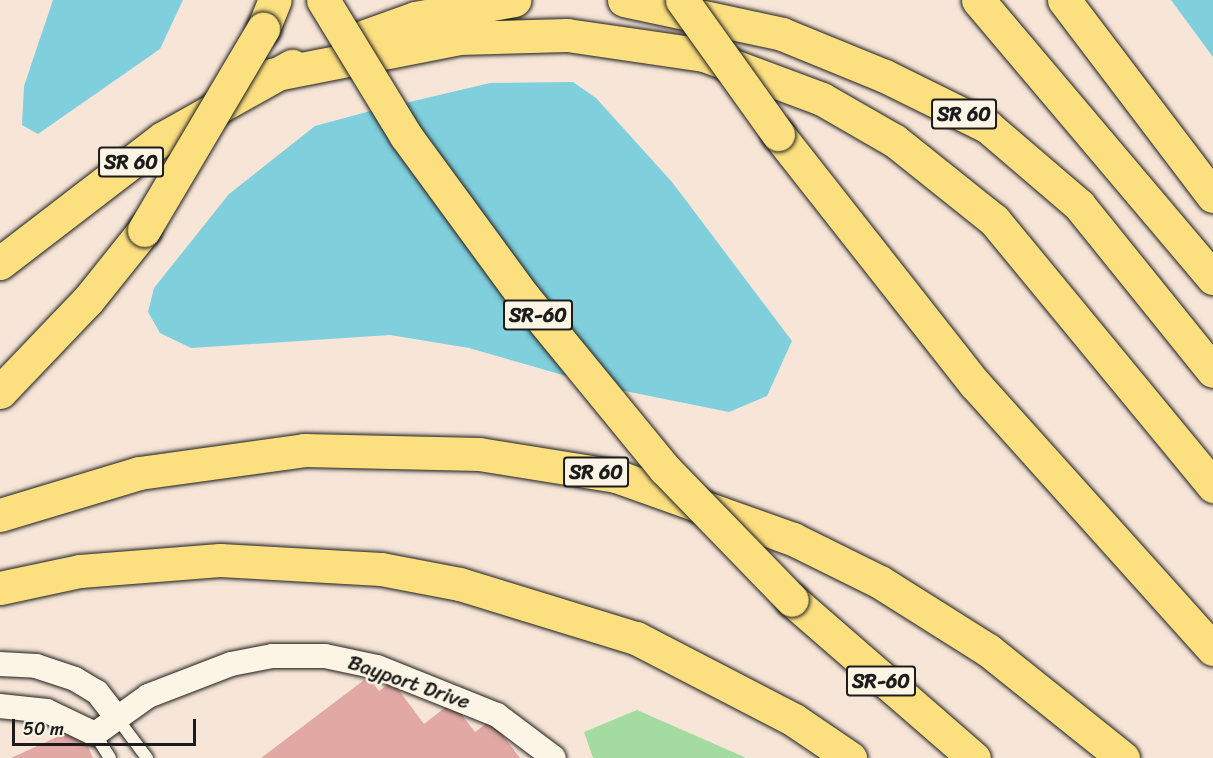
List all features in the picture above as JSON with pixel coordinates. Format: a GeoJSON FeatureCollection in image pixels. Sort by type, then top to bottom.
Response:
{"type":"FeatureCollection","features":[{"type":"Feature","properties":{"kind":"highway","name":"SR-60"},"geometry":{"type":"LineString","coordinates":[[323,0],[412,145],[516,288],[665,468],[792,600],[974,758]]}},
{"type":"Feature","properties":{"kind":"highway","name":"SR 60"},"geometry":{"type":"LineString","coordinates":[[0,263],[163,138],[272,75],[415,18],[514,0]]}},
{"type":"Feature","properties":{"kind":"highway","name":"SR 60"},"geometry":{"type":"LineString","coordinates":[[624,0],[782,34],[885,76],[988,127],[1079,205],[1213,371]]}},
{"type":"Feature","properties":{"kind":"highway"},"geometry":{"type":"LineString","coordinates":[[682,0],[778,134],[975,384],[1213,649]]}},
{"type":"Feature","properties":{"kind":"highway"},"geometry":{"type":"LineString","coordinates":[[978,0],[1213,278]]}},
{"type":"Feature","properties":{"kind":"highway"},"geometry":{"type":"LineString","coordinates":[[1064,0],[1213,196]]}},
{"type":"Feature","properties":{"kind":"highway"},"geometry":{"type":"LineString","coordinates":[[0,392],[88,300],[144,230],[214,119],[269,14]]}},
{"type":"Feature","properties":{"kind":"highway"},"geometry":{"type":"LineString","coordinates":[[272,75],[459,38],[567,35],[704,55],[822,99],[905,148],[994,220],[1213,486]]}},
{"type":"Feature","properties":{"kind":"highway","name":"SR 60"},"geometry":{"type":"LineString","coordinates":[[0,515],[139,473],[304,450],[479,454],[616,476],[793,540],[880,582],[988,650],[1123,758]]}},
{"type":"Feature","properties":{"kind":"highway"},"geometry":{"type":"LineString","coordinates":[[0,588],[80,571],[220,560],[359,566],[460,584],[636,638],[794,720],[850,758]]}},
{"type":"Feature","properties":{"kind":"street","name":"Bayport Drive"},"geometry":{"type":"LineString","coordinates":[[95,734],[148,696],[231,664],[272,656],[325,656],[377,667],[497,715],[554,758]]}},
{"type":"Feature","properties":{"kind":"street"},"geometry":{"type":"LineString","coordinates":[[0,664],[36,666],[75,679],[97,692],[117,717]]}},
{"type":"Feature","properties":{"kind":"street"},"geometry":{"type":"LineString","coordinates":[[0,705],[47,711],[95,734]]}},
{"type":"Feature","properties":{"kind":"lane"},"geometry":{"type":"LineString","coordinates":[[117,717],[147,758]]}},
{"type":"Feature","properties":{"kind":"lane"},"geometry":{"type":"LineString","coordinates":[[95,734],[110,758]]}},
{"type":"Feature","properties":{"kind":"green space"},"geometry":{"type":"Polygon","coordinates":[[[637,710],[745,758],[593,758],[584,732],[637,710]]]}},
{"type":"Feature","properties":{"kind":"water"},"geometry":{"type":"Polygon","coordinates":[[[53,0],[183,0],[160,49],[38,134],[22,125],[24,86],[53,0]]]}},
{"type":"Feature","properties":{"kind":"water"},"geometry":{"type":"Polygon","coordinates":[[[1171,0],[1213,0],[1213,57],[1171,0]]]}},
{"type":"Feature","properties":{"kind":"water"},"geometry":{"type":"Polygon","coordinates":[[[573,82],[596,98],[672,182],[792,341],[767,396],[729,412],[615,389],[534,290],[401,104],[490,83],[573,82]]]}},
{"type":"Feature","properties":{"kind":"water"},"geometry":{"type":"Polygon","coordinates":[[[374,110],[573,378],[469,348],[390,335],[191,348],[160,333],[148,312],[154,288],[229,194],[315,126],[374,110]]]}},
{"type":"Feature","properties":{"kind":"building"},"geometry":{"type":"Polygon","coordinates":[[[368,677],[379,691],[392,681],[424,724],[452,702],[475,732],[491,720],[520,758],[261,758],[368,677]]]}},
{"type":"Feature","properties":{"kind":"building"},"geometry":{"type":"Polygon","coordinates":[[[79,727],[93,758],[11,758],[79,727]]]}}]}
